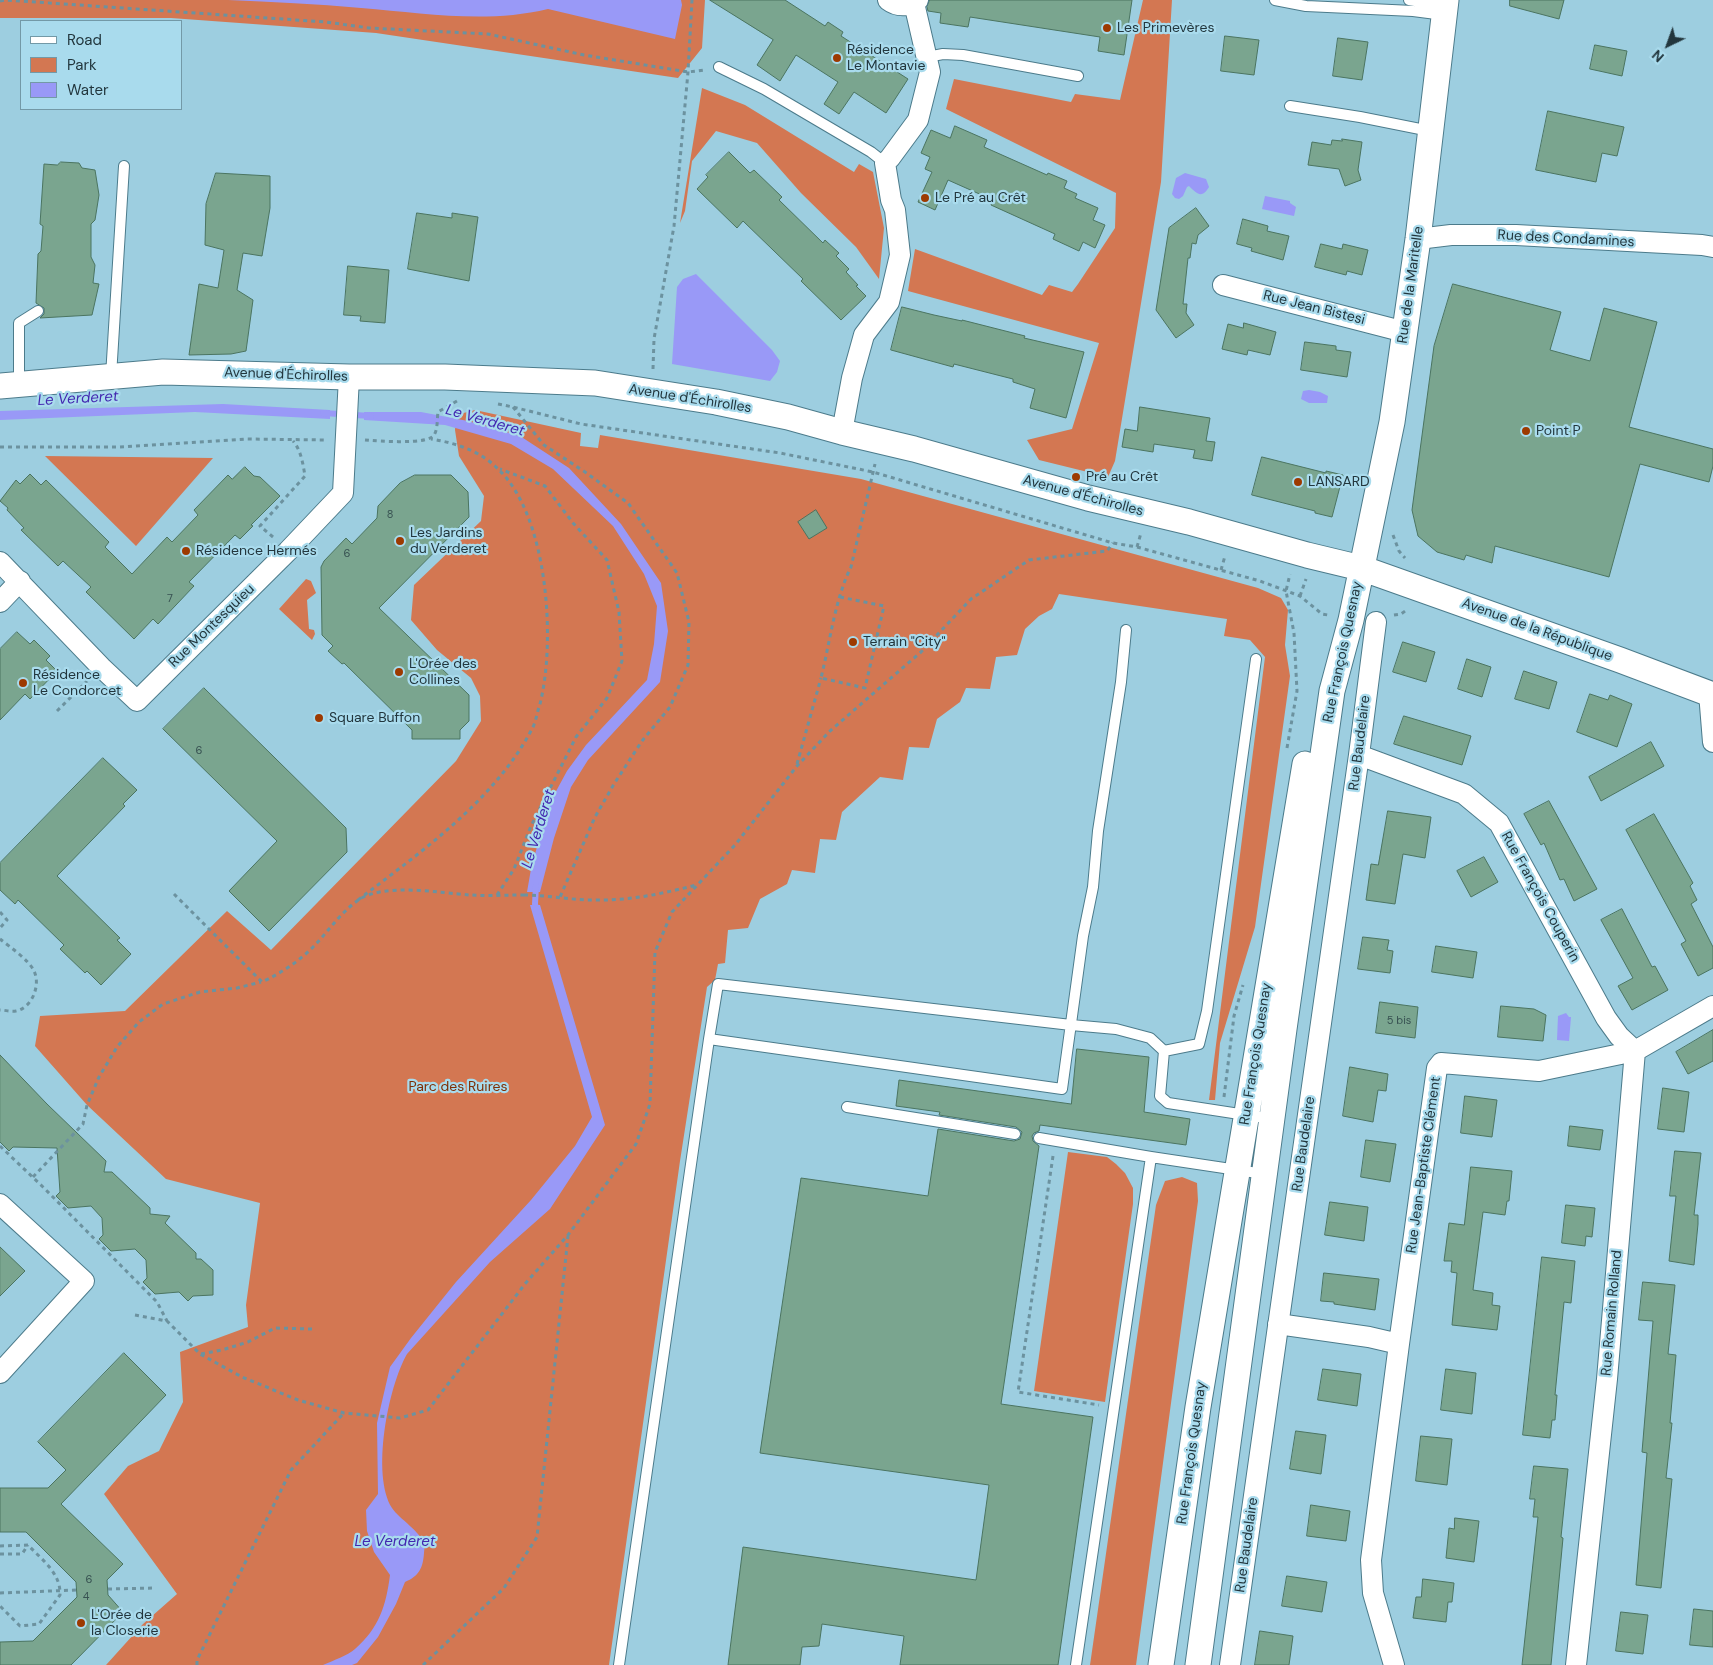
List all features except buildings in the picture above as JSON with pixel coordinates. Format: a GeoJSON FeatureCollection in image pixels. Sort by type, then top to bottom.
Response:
{"type":"FeatureCollection","features":[{"type":"Feature","properties":{"kind":"street"},"geometry":{"type":"LineString","coordinates":[[842,432],[852,378],[864,335],[889,302],[900,256],[895,210],[891,200],[885,163],[918,120],[930,72],[916,2],[898,5],[888,0]]}},
{"type":"Feature","properties":{"kind":"street","name":"Rue de la Maritelle"},"geometry":{"type":"LineString","coordinates":[[1361,568],[1392,422],[1418,239],[1445,7]]}},
{"type":"Feature","properties":{"kind":"street","name":"Rue des Condamines"},"geometry":{"type":"LineString","coordinates":[[1418,239],[1451,235],[1516,235],[1713,247]]}},
{"type":"Feature","properties":{"kind":"street","name":"Rue Jean Bistesi"},"geometry":{"type":"LineString","coordinates":[[1223,285],[1405,332]]}},
{"type":"Feature","properties":{"kind":"street","name":"Avenue d'Échirolles"},"geometry":{"type":"LineString","coordinates":[[10,386],[163,372],[349,389],[445,376],[595,383],[768,412],[1088,498],[1189,522],[1361,568]]}},
{"type":"Feature","properties":{"kind":"street","name":"Rue Montesquieu"},"geometry":{"type":"LineString","coordinates":[[0,562],[101,667],[137,701],[288,551],[343,493],[349,389]]}},
{"type":"Feature","properties":{"kind":"street","name":"Avenue de la République"},"geometry":{"type":"LineString","coordinates":[[1361,568],[1711,694]]}},
{"type":"Feature","properties":{"kind":"street","name":"Rue François Quesnay"},"geometry":{"type":"LineString","coordinates":[[1161,1665],[1198,1407],[1316,696],[1340,618],[1361,568]]}},
{"type":"Feature","properties":{"kind":"street","name":"Rue François Quesnay"},"geometry":{"type":"LineString","coordinates":[[1198,1665],[1264,1174],[1332,691],[1351,620],[1361,568]]}},
{"type":"Feature","properties":{"kind":"street"},"geometry":{"type":"LineString","coordinates":[[0,602],[20,581]]}},
{"type":"Feature","properties":{"kind":"street","name":"Rue Baudelaire"},"geometry":{"type":"LineString","coordinates":[[1230,1665],[1359,755],[1376,622]]}},
{"type":"Feature","properties":{"kind":"street"},"geometry":{"type":"LineString","coordinates":[[1711,694],[1713,742]]}},
{"type":"Feature","properties":{"kind":"street","name":"Rue François Couperin"},"geometry":{"type":"LineString","coordinates":[[1359,755],[1464,794],[1499,823],[1606,1018],[1634,1052]]}},
{"type":"Feature","properties":{"kind":"street"},"geometry":{"type":"LineString","coordinates":[[1634,1052],[1713,1006]]}},
{"type":"Feature","properties":{"kind":"street","name":"Rue Jean-Baptiste Clément"},"geometry":{"type":"LineString","coordinates":[[1394,1665],[1373,1593],[1372,1560],[1399,1344],[1437,1068],[1441,1063],[1539,1071],[1634,1052]]}},
{"type":"Feature","properties":{"kind":"street","name":"Rue Romain Rolland"},"geometry":{"type":"LineString","coordinates":[[1576,1665],[1607,1379],[1634,1052]]}},
{"type":"Feature","properties":{"kind":"street"},"geometry":{"type":"LineString","coordinates":[[0,1204],[84,1281],[0,1373]]}},
{"type":"Feature","properties":{"kind":"street"},"geometry":{"type":"LineString","coordinates":[[1278,1324],[1369,1337],[1399,1344]]}},
{"type":"Feature","properties":{"kind":"lane"},"geometry":{"type":"LineString","coordinates":[[1276,0],[1306,6],[1413,11],[1445,7]]}},
{"type":"Feature","properties":{"kind":"lane"},"geometry":{"type":"LineString","coordinates":[[1408,0],[1445,7]]}},
{"type":"Feature","properties":{"kind":"lane"},"geometry":{"type":"LineString","coordinates":[[927,57],[943,54],[963,54],[1078,76]]}},
{"type":"Feature","properties":{"kind":"lane"},"geometry":{"type":"LineString","coordinates":[[719,67],[764,89],[871,152],[885,163]]}},
{"type":"Feature","properties":{"kind":"lane"},"geometry":{"type":"LineString","coordinates":[[1290,106],[1360,116],[1430,131]]}},
{"type":"Feature","properties":{"kind":"lane"},"geometry":{"type":"LineString","coordinates":[[111,376],[124,166]]}},
{"type":"Feature","properties":{"kind":"lane"},"geometry":{"type":"LineString","coordinates":[[10,386],[19,322],[38,310]]}},
{"type":"Feature","properties":{"kind":"lane"},"geometry":{"type":"LineString","coordinates":[[709,1039],[1062,1089],[1093,887],[1098,831],[1121,682],[1126,630]]}},
{"type":"Feature","properties":{"kind":"lane"},"geometry":{"type":"LineString","coordinates":[[1164,1052],[1198,1044],[1206,1011],[1256,658]]}},
{"type":"Feature","properties":{"kind":"lane"},"geometry":{"type":"LineString","coordinates":[[619,1665],[718,984],[1116,1029],[1150,1038],[1164,1052]]}},
{"type":"Feature","properties":{"kind":"lane"},"geometry":{"type":"LineString","coordinates":[[1164,1052],[1160,1096],[1168,1103],[1272,1119]]}},
{"type":"Feature","properties":{"kind":"lane"},"geometry":{"type":"LineString","coordinates":[[847,1107],[1015,1134]]}},
{"type":"Feature","properties":{"kind":"lane"},"geometry":{"type":"LineString","coordinates":[[1039,1138],[1264,1174]]}},
{"type":"Feature","properties":{"kind":"lane"},"geometry":{"type":"LineString","coordinates":[[1076,1665],[1151,1157]]}},
{"type":"Feature","properties":{"kind":"path"},"geometry":{"type":"LineString","coordinates":[[0,2],[6,0],[288,19],[368,28],[488,34],[584,55],[688,72],[719,67]]}},
{"type":"Feature","properties":{"kind":"path"},"geometry":{"type":"LineString","coordinates":[[653,393],[654,339],[674,226],[688,72],[692,0]]}},
{"type":"Feature","properties":{"kind":"path"},"geometry":{"type":"LineString","coordinates":[[431,439],[435,435],[438,412],[460,400]]}},
{"type":"Feature","properties":{"kind":"path"},"geometry":{"type":"LineString","coordinates":[[496,404],[581,424],[780,453],[873,472],[1113,543],[1137,547],[1260,581],[1286,591]]}},
{"type":"Feature","properties":{"kind":"path"},"geometry":{"type":"LineString","coordinates":[[513,407],[544,445],[628,503],[677,573],[689,622],[688,665],[670,707],[642,741],[614,784],[595,817],[560,897]]}},
{"type":"Feature","properties":{"kind":"path"},"geometry":{"type":"LineString","coordinates":[[0,447],[120,447],[246,439],[292,440],[347,433],[411,442],[431,439],[452,442],[470,450],[498,469],[545,486],[573,523],[607,560],[619,612],[622,661],[607,698],[576,737],[531,826],[514,869],[497,895]]}},
{"type":"Feature","properties":{"kind":"path"},"geometry":{"type":"LineString","coordinates":[[288,551],[260,526],[305,476],[303,462],[296,444],[292,440]]}},
{"type":"Feature","properties":{"kind":"path"},"geometry":{"type":"LineString","coordinates":[[33,1177],[83,1124],[87,1105],[99,1077],[117,1047],[139,1022],[163,1004],[200,992],[237,988],[262,982],[282,972],[310,950],[334,922],[358,900],[444,832],[485,794],[509,765],[533,728],[543,690],[548,638],[544,579],[530,525],[516,490],[498,469]]}},
{"type":"Feature","properties":{"kind":"path"},"geometry":{"type":"LineString","coordinates":[[797,766],[822,678],[844,581],[851,567],[871,480]]}},
{"type":"Feature","properties":{"kind":"path"},"geometry":{"type":"LineString","coordinates":[[1392,530],[1399,552],[1408,561]]}},
{"type":"Feature","properties":{"kind":"path"},"geometry":{"type":"LineString","coordinates":[[0,1146],[157,1302],[167,1321],[200,1354],[242,1377],[298,1400],[344,1413],[400,1418],[428,1410],[525,1284],[568,1235],[636,1144],[650,1104],[654,952],[672,912],[735,845],[797,766],[830,731],[921,652],[971,599],[1029,560],[1107,551],[1113,543]]}},
{"type":"Feature","properties":{"kind":"path"},"geometry":{"type":"LineString","coordinates":[[822,678],[865,688],[868,679],[884,606],[840,597]]}},
{"type":"Feature","properties":{"kind":"path"},"geometry":{"type":"LineString","coordinates":[[58,711],[101,667]]}},
{"type":"Feature","properties":{"kind":"path"},"geometry":{"type":"LineString","coordinates":[[358,900],[385,891],[421,890],[472,895],[522,894],[592,900],[632,899],[698,884]]}},
{"type":"Feature","properties":{"kind":"path"},"geometry":{"type":"LineString","coordinates":[[174,894],[262,982]]}},
{"type":"Feature","properties":{"kind":"path"},"geometry":{"type":"LineString","coordinates":[[0,912],[7,920],[0,928]]}},
{"type":"Feature","properties":{"kind":"path"},"geometry":{"type":"LineString","coordinates":[[0,939],[17,952],[34,970],[38,982],[32,1000],[17,1011],[0,1010]]}},
{"type":"Feature","properties":{"kind":"path"},"geometry":{"type":"LineString","coordinates":[[1055,1140],[1018,1392],[1114,1407]]}},
{"type":"Feature","properties":{"kind":"path"},"geometry":{"type":"LineString","coordinates":[[423,1665],[504,1588],[537,1537],[568,1235]]}},
{"type":"Feature","properties":{"kind":"path"},"geometry":{"type":"LineString","coordinates":[[135,1315],[167,1321]]}},
{"type":"Feature","properties":{"kind":"path"},"geometry":{"type":"LineString","coordinates":[[200,1354],[248,1342],[276,1328],[312,1329]]}},
{"type":"Feature","properties":{"kind":"path"},"geometry":{"type":"LineString","coordinates":[[197,1665],[197,1660],[291,1470],[344,1413]]}},
{"type":"Feature","properties":{"kind":"path"},"geometry":{"type":"LineString","coordinates":[[0,1554],[22,1554],[28,1545]]}},
{"type":"Feature","properties":{"kind":"path"},"geometry":{"type":"LineString","coordinates":[[0,1546],[28,1545],[53,1572],[60,1584],[60,1595],[39,1624],[20,1626],[0,1606]]}},
{"type":"Feature","properties":{"kind":"path"},"geometry":{"type":"LineString","coordinates":[[108,1589],[154,1588]]}},
{"type":"Feature","properties":{"kind":"path"},"geometry":{"type":"LineString","coordinates":[[0,1593],[76,1590]]}},
{"type":"Feature","properties":{"kind":"green space"},"geometry":{"type":"Polygon","coordinates":[[[0,0],[705,0],[702,48],[678,78],[376,33],[171,18],[0,18],[0,0]]]}},
{"type":"Feature","properties":{"kind":"green space"},"geometry":{"type":"Polygon","coordinates":[[[1143,0],[1172,0],[1161,182],[1115,461],[1108,477],[1039,460],[1027,440],[1072,429],[1099,343],[908,291],[915,249],[1042,295],[1049,285],[1072,292],[1115,228],[1116,193],[946,109],[954,79],[1071,102],[1075,94],[1120,100],[1143,0]]]}},
{"type":"Feature","properties":{"kind":"green space"},"geometry":{"type":"Polygon","coordinates":[[[702,88],[745,105],[854,172],[859,164],[873,172],[884,228],[879,279],[856,247],[801,193],[757,143],[716,131],[692,161],[685,211],[680,223],[702,88]]]}},
{"type":"Feature","properties":{"kind":"green space","name":"Parc des Ruires"},"geometry":{"type":"Polygon","coordinates":[[[475,410],[581,433],[580,446],[598,448],[600,435],[861,479],[1258,588],[1281,598],[1288,610],[1285,645],[1290,676],[1255,927],[1220,1043],[1215,1100],[1209,1100],[1265,657],[1250,640],[1224,636],[1227,619],[1059,594],[1052,609],[1039,616],[1025,629],[1017,655],[996,657],[990,689],[966,688],[960,702],[937,719],[929,748],[909,747],[903,780],[880,777],[842,812],[836,840],[820,839],[815,873],[792,870],[787,884],[760,899],[748,928],[728,930],[725,963],[718,964],[715,980],[707,987],[680,1161],[609,1665],[106,1665],[143,1624],[177,1594],[104,1494],[128,1466],[159,1451],[183,1402],[180,1352],[248,1327],[246,1305],[260,1203],[166,1179],[87,1105],[35,1046],[40,1016],[125,1011],[227,911],[271,950],[456,761],[481,721],[480,696],[471,678],[437,650],[411,620],[414,585],[481,521],[484,496],[459,456],[455,430],[456,415],[475,410]]]}},
{"type":"Feature","properties":{"kind":"green space"},"geometry":{"type":"Polygon","coordinates":[[[45,456],[213,458],[136,546],[45,456]]]}},
{"type":"Feature","properties":{"kind":"green space"},"geometry":{"type":"Polygon","coordinates":[[[306,579],[311,581],[316,593],[307,600],[309,629],[314,630],[315,634],[312,640],[279,609],[306,579]]]}},
{"type":"Feature","properties":{"kind":"green space"},"geometry":{"type":"Polygon","coordinates":[[[1068,1152],[1107,1157],[1125,1173],[1133,1188],[1133,1204],[1105,1402],[1034,1391],[1068,1152]]]}},
{"type":"Feature","properties":{"kind":"green space"},"geometry":{"type":"Polygon","coordinates":[[[1182,1177],[1197,1183],[1198,1201],[1136,1665],[1090,1665],[1156,1205],[1165,1181],[1182,1177]]]}},
{"type":"Feature","properties":{"kind":"water"},"geometry":{"type":"Polygon","coordinates":[[[228,0],[681,0],[682,5],[675,39],[548,9],[501,16],[478,17],[328,5],[228,0]]]}},
{"type":"Feature","properties":{"kind":"water"},"geometry":{"type":"Polygon","coordinates":[[[1185,173],[1206,179],[1209,187],[1204,193],[1199,194],[1189,186],[1183,196],[1179,199],[1175,198],[1172,194],[1176,178],[1185,173]]]}},
{"type":"Feature","properties":{"kind":"water"},"geometry":{"type":"Polygon","coordinates":[[[1265,196],[1290,201],[1296,207],[1294,216],[1262,209],[1265,196]]]}},
{"type":"Feature","properties":{"kind":"water"},"geometry":{"type":"Polygon","coordinates":[[[696,274],[772,350],[780,361],[777,372],[770,381],[672,364],[677,287],[683,279],[696,274]]]}},
{"type":"Feature","properties":{"kind":"water"},"geometry":{"type":"Polygon","coordinates":[[[1309,390],[1328,396],[1327,403],[1309,403],[1301,399],[1303,391],[1309,390]]]}},
{"type":"Feature","properties":{"kind":"water"},"geometry":{"type":"Polygon","coordinates":[[[223,404],[330,410],[330,419],[195,412],[0,420],[0,411],[223,404]]]}},
{"type":"Feature","properties":{"kind":"water","name":"Le Verderet"},"geometry":{"type":"Polygon","coordinates":[[[364,412],[421,412],[468,421],[520,436],[569,468],[621,524],[661,583],[668,631],[660,682],[588,760],[571,787],[554,838],[540,892],[527,892],[531,869],[548,806],[567,771],[586,745],[647,680],[654,644],[657,606],[644,574],[613,526],[553,469],[511,444],[445,425],[364,420],[364,412]]]}},
{"type":"Feature","properties":{"kind":"water","name":"Le Verderet"},"geometry":{"type":"Polygon","coordinates":[[[530,905],[540,905],[605,1125],[550,1209],[490,1262],[407,1354],[400,1369],[388,1409],[384,1431],[383,1475],[386,1493],[392,1508],[422,1540],[424,1547],[423,1563],[417,1574],[405,1582],[396,1604],[378,1637],[357,1663],[352,1665],[323,1665],[348,1654],[363,1641],[376,1625],[386,1597],[390,1575],[374,1552],[367,1531],[366,1510],[378,1494],[377,1423],[390,1367],[456,1282],[531,1200],[575,1146],[592,1117],[530,905]]]}},
{"type":"Feature","properties":{"kind":"water"},"geometry":{"type":"Polygon","coordinates":[[[1566,1013],[1571,1017],[1569,1041],[1557,1040],[1558,1016],[1566,1013]]]}},
{"type":"Feature","properties":{"kind":"waterway","name":"Le Verderet"},"geometry":{"type":"LineString","coordinates":[[323,413],[371,416]]}},
{"type":"Feature","properties":{"kind":"waterway","name":"Le Verderet"},"geometry":{"type":"LineString","coordinates":[[536,885],[535,904],[537,912]]}},
{"type":"Feature","properties":{"kind":"place","name":"Les Primevères"},"geometry":{"type":"Point","coordinates":[1107,28]}},
{"type":"Feature","properties":{"kind":"place","name":"Résidence Le Montavie"},"geometry":{"type":"Point","coordinates":[837,58]}},
{"type":"Feature","properties":{"kind":"place","name":"Le Pré au Crêt"},"geometry":{"type":"Point","coordinates":[925,198]}},
{"type":"Feature","properties":{"kind":"place","name":"Point P"},"geometry":{"type":"Point","coordinates":[1526,431]}},
{"type":"Feature","properties":{"kind":"place","name":"Pré au Crêt"},"geometry":{"type":"Point","coordinates":[1076,477]}},
{"type":"Feature","properties":{"kind":"place","name":"LANSARD"},"geometry":{"type":"Point","coordinates":[1298,482]}},
{"type":"Feature","properties":{"kind":"place","name":"Les Jardins du Verderet"},"geometry":{"type":"Point","coordinates":[400,541]}},
{"type":"Feature","properties":{"kind":"place","name":"Résidence Hermés"},"geometry":{"type":"Point","coordinates":[186,551]}},
{"type":"Feature","properties":{"kind":"place","name":"Terrain \"City\""},"geometry":{"type":"Point","coordinates":[853,642]}},
{"type":"Feature","properties":{"kind":"place","name":"L'Orée des Collines"},"geometry":{"type":"Point","coordinates":[399,672]}},
{"type":"Feature","properties":{"kind":"place","name":"Résidence Le Condorcet"},"geometry":{"type":"Point","coordinates":[23,683]}},
{"type":"Feature","properties":{"kind":"place","name":"Square Buffon"},"geometry":{"type":"Point","coordinates":[319,718]}},
{"type":"Feature","properties":{"kind":"place","name":"L'Orée de la Closerie"},"geometry":{"type":"Point","coordinates":[81,1623]}}]}
